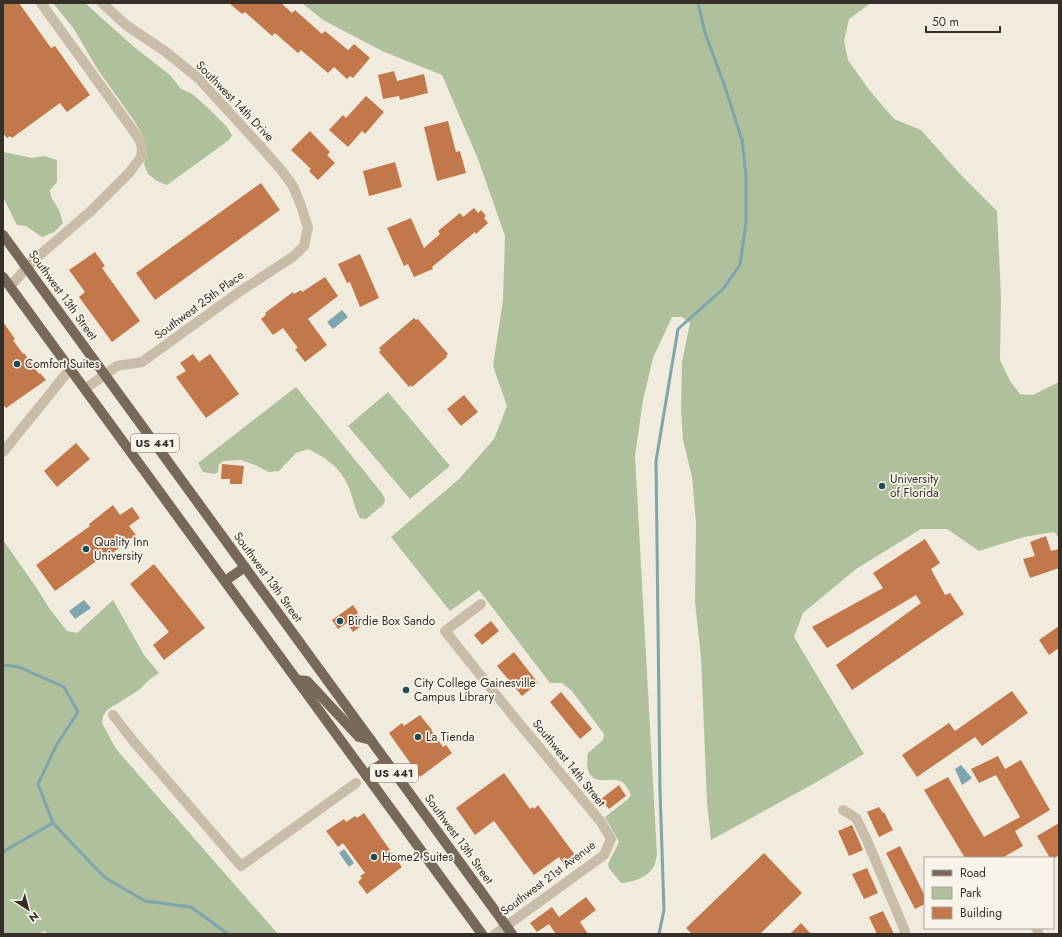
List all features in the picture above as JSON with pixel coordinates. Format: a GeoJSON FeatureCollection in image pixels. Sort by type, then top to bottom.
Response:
{"type":"FeatureCollection","features":[{"type":"Feature","properties":{"kind":"main road","name":"Southwest 13th Street"},"geometry":{"type":"LineString","coordinates":[[3,235],[509,930]]}},
{"type":"Feature","properties":{"kind":"main road","name":"US 441"},"geometry":{"type":"LineString","coordinates":[[3,277],[482,934]]}},
{"type":"Feature","properties":{"kind":"main road"},"geometry":{"type":"LineString","coordinates":[[225,581],[245,567]]}},
{"type":"Feature","properties":{"kind":"main road"},"geometry":{"type":"LineString","coordinates":[[297,680],[307,681],[359,737],[371,740]]}},
{"type":"Feature","properties":{"kind":"main road"},"geometry":{"type":"LineString","coordinates":[[366,775],[386,761]]}},
{"type":"Feature","properties":{"kind":"street"},"geometry":{"type":"LineString","coordinates":[[10,286],[27,268],[91,211],[129,173],[140,157],[142,150],[140,141],[135,132],[41,3]]}},
{"type":"Feature","properties":{"kind":"street","name":"Southwest 14th Drive"},"geometry":{"type":"LineString","coordinates":[[102,3],[126,25],[166,52],[198,78],[214,95],[282,171],[293,186],[306,222]]}},
{"type":"Feature","properties":{"kind":"street","name":"Southwest 25th Place"},"geometry":{"type":"LineString","coordinates":[[85,389],[117,366],[142,362],[239,292],[294,256],[304,246],[308,227],[306,222]]}},
{"type":"Feature","properties":{"kind":"street"},"geometry":{"type":"LineString","coordinates":[[3,452],[70,369]]}},
{"type":"Feature","properties":{"kind":"street","name":"Southwest 14th Street"},"geometry":{"type":"LineString","coordinates":[[481,604],[445,631],[601,822],[611,839]]}},
{"type":"Feature","properties":{"kind":"street"},"geometry":{"type":"LineString","coordinates":[[113,715],[134,742],[241,866],[356,783]]}},
{"type":"Feature","properties":{"kind":"street"},"geometry":{"type":"LineString","coordinates":[[843,810],[856,818],[866,838],[905,931],[904,934]]}},
{"type":"Feature","properties":{"kind":"street","name":"Southwest 21st Avenue"},"geometry":{"type":"LineString","coordinates":[[495,934],[509,930],[604,855],[611,839]]}},
{"type":"Feature","properties":{"kind":"green space"},"geometry":{"type":"Polygon","coordinates":[[[53,3],[85,3],[134,47],[170,75],[181,89],[191,93],[207,107],[227,127],[232,135],[229,140],[167,185],[157,181],[148,174],[144,164],[147,152],[143,136],[135,122],[98,70],[74,29],[53,3]]]}},
{"type":"Feature","properties":{"kind":"green space","name":"University of Florida"},"geometry":{"type":"Polygon","coordinates":[[[302,3],[871,3],[849,19],[844,41],[848,60],[870,91],[894,119],[921,130],[961,175],[997,211],[1001,297],[1000,360],[1010,381],[1020,394],[1033,395],[1059,382],[1059,538],[1054,532],[1024,537],[979,551],[947,529],[921,529],[856,569],[803,613],[794,637],[864,754],[815,783],[711,840],[707,802],[701,657],[695,602],[696,523],[692,477],[683,440],[681,408],[682,362],[690,323],[682,317],[672,317],[653,358],[643,400],[635,456],[657,855],[653,868],[639,879],[621,883],[609,868],[608,864],[619,842],[605,817],[631,795],[622,782],[595,779],[588,770],[588,753],[603,740],[604,734],[572,691],[562,683],[550,683],[479,590],[450,611],[391,537],[459,479],[494,439],[507,406],[493,366],[503,300],[505,236],[478,159],[442,75],[382,51],[323,20],[302,3]]]}},
{"type":"Feature","properties":{"kind":"green space"},"geometry":{"type":"Polygon","coordinates":[[[3,152],[32,158],[44,156],[57,160],[57,182],[50,190],[51,197],[59,210],[63,223],[54,232],[42,237],[26,226],[17,225],[3,197],[3,152]]]}},
{"type":"Feature","properties":{"kind":"green space"},"geometry":{"type":"Polygon","coordinates":[[[296,387],[381,492],[385,499],[384,504],[366,519],[360,518],[350,490],[337,468],[326,459],[308,449],[296,453],[279,471],[269,472],[241,460],[224,461],[219,464],[218,472],[215,474],[203,472],[198,463],[296,387]]]}},
{"type":"Feature","properties":{"kind":"green space"},"geometry":{"type":"Polygon","coordinates":[[[388,392],[450,466],[410,499],[348,426],[388,392]]]}},
{"type":"Feature","properties":{"kind":"green space"},"geometry":{"type":"Polygon","coordinates":[[[3,540],[49,608],[67,631],[77,633],[113,600],[144,655],[159,673],[150,679],[139,690],[107,710],[103,716],[102,723],[116,749],[278,934],[47,934],[45,931],[37,934],[3,934],[3,540]]]}},
{"type":"Feature","properties":{"kind":"water"},"geometry":{"type":"Polygon","coordinates":[[[342,310],[348,317],[333,329],[327,322],[342,310]]]}},
{"type":"Feature","properties":{"kind":"water"},"geometry":{"type":"Polygon","coordinates":[[[84,600],[91,608],[75,619],[69,611],[84,600]]]}},
{"type":"Feature","properties":{"kind":"water"},"geometry":{"type":"Polygon","coordinates":[[[961,765],[972,778],[962,785],[955,769],[961,765]]]}},
{"type":"Feature","properties":{"kind":"water"},"geometry":{"type":"Polygon","coordinates":[[[344,849],[354,863],[349,867],[339,853],[344,849]]]}},
{"type":"Feature","properties":{"kind":"building"},"geometry":{"type":"Polygon","coordinates":[[[3,3],[19,3],[51,48],[55,46],[90,95],[67,112],[60,103],[12,138],[10,136],[7,138],[3,133],[3,3]]]}},
{"type":"Feature","properties":{"kind":"building"},"geometry":{"type":"Polygon","coordinates":[[[229,3],[281,3],[292,13],[295,10],[322,34],[325,31],[348,50],[354,44],[370,58],[353,78],[350,76],[347,79],[334,67],[328,73],[301,50],[298,53],[275,33],[272,36],[245,12],[242,14],[229,3]]]}},
{"type":"Feature","properties":{"kind":"building"},"geometry":{"type":"Polygon","coordinates":[[[394,71],[397,81],[424,74],[428,93],[400,100],[399,96],[383,99],[378,75],[394,71]]]}},
{"type":"Feature","properties":{"kind":"building"},"geometry":{"type":"Polygon","coordinates":[[[366,96],[384,112],[365,134],[362,131],[348,147],[329,130],[343,115],[346,118],[366,96]]]}},
{"type":"Feature","properties":{"kind":"building"},"geometry":{"type":"Polygon","coordinates":[[[448,121],[456,152],[460,151],[466,173],[437,181],[424,127],[448,121]]]}},
{"type":"Feature","properties":{"kind":"building"},"geometry":{"type":"Polygon","coordinates":[[[310,131],[330,152],[327,155],[335,163],[318,180],[309,171],[311,169],[291,150],[310,131]]]}},
{"type":"Feature","properties":{"kind":"building"},"geometry":{"type":"Polygon","coordinates":[[[395,162],[402,187],[369,196],[363,171],[395,162]]]}},
{"type":"Feature","properties":{"kind":"building"},"geometry":{"type":"Polygon","coordinates":[[[261,183],[280,210],[155,300],[136,273],[261,183]]]}},
{"type":"Feature","properties":{"kind":"building"},"geometry":{"type":"Polygon","coordinates":[[[474,208],[478,213],[481,210],[486,216],[484,218],[488,223],[476,234],[475,232],[432,267],[433,269],[414,277],[408,264],[404,266],[387,228],[411,218],[424,248],[440,234],[438,231],[460,213],[463,217],[474,208]]]}},
{"type":"Feature","properties":{"kind":"building"},"geometry":{"type":"Polygon","coordinates":[[[95,252],[105,266],[102,268],[140,321],[112,342],[79,297],[85,292],[69,270],[95,252]]]}},
{"type":"Feature","properties":{"kind":"building"},"geometry":{"type":"Polygon","coordinates":[[[360,254],[379,298],[360,307],[350,282],[347,283],[338,264],[360,254]]]}},
{"type":"Feature","properties":{"kind":"building"},"geometry":{"type":"Polygon","coordinates":[[[325,277],[338,296],[308,319],[327,345],[305,362],[295,349],[298,348],[283,328],[273,335],[261,319],[266,315],[265,313],[293,292],[294,294],[301,290],[302,292],[325,277]]]}},
{"type":"Feature","properties":{"kind":"building"},"geometry":{"type":"Polygon","coordinates":[[[414,318],[416,320],[418,319],[448,354],[446,356],[447,357],[412,387],[411,385],[409,387],[379,352],[381,350],[379,348],[414,318]]]}},
{"type":"Feature","properties":{"kind":"building","name":"Comfort Suites"},"geometry":{"type":"Polygon","coordinates":[[[3,322],[23,354],[24,353],[39,374],[40,373],[46,380],[6,408],[3,404],[3,322]]]}},
{"type":"Feature","properties":{"kind":"building"},"geometry":{"type":"Polygon","coordinates":[[[193,354],[199,362],[210,354],[239,394],[206,418],[176,377],[186,371],[180,363],[193,354]]]}},
{"type":"Feature","properties":{"kind":"building"},"geometry":{"type":"Polygon","coordinates":[[[464,395],[478,412],[461,426],[447,409],[464,395]]]}},
{"type":"Feature","properties":{"kind":"building"},"geometry":{"type":"Polygon","coordinates":[[[76,443],[90,459],[57,487],[44,471],[76,443]]]}},
{"type":"Feature","properties":{"kind":"building"},"geometry":{"type":"Polygon","coordinates":[[[222,464],[244,466],[242,484],[230,484],[230,479],[221,479],[222,464]]]}},
{"type":"Feature","properties":{"kind":"building","name":"Quality Inn University"},"geometry":{"type":"Polygon","coordinates":[[[113,505],[120,515],[132,507],[140,518],[129,526],[136,535],[111,554],[109,552],[55,591],[36,565],[90,526],[89,524],[113,505]]]}},
{"type":"Feature","properties":{"kind":"building"},"geometry":{"type":"Polygon","coordinates":[[[1046,536],[1051,551],[1059,549],[1059,568],[1030,578],[1023,559],[1035,556],[1030,542],[1046,536]]]}},
{"type":"Feature","properties":{"kind":"building"},"geometry":{"type":"Polygon","coordinates":[[[925,539],[940,563],[931,569],[945,595],[950,593],[964,614],[852,690],[836,665],[921,603],[916,595],[827,648],[812,627],[883,588],[873,573],[925,539]]]}},
{"type":"Feature","properties":{"kind":"building"},"geometry":{"type":"Polygon","coordinates":[[[154,564],[205,628],[164,660],[153,645],[169,632],[130,584],[154,564]]]}},
{"type":"Feature","properties":{"kind":"building"},"geometry":{"type":"Polygon","coordinates":[[[353,605],[364,624],[353,632],[347,623],[338,629],[332,620],[353,605]]]}},
{"type":"Feature","properties":{"kind":"building"},"geometry":{"type":"Polygon","coordinates":[[[491,621],[499,631],[482,645],[474,635],[491,621]]]}},
{"type":"Feature","properties":{"kind":"building"},"geometry":{"type":"Polygon","coordinates":[[[1059,626],[1059,648],[1049,655],[1039,640],[1059,626]]]}},
{"type":"Feature","properties":{"kind":"building"},"geometry":{"type":"Polygon","coordinates":[[[514,652],[538,683],[522,696],[497,666],[514,652]]]}},
{"type":"Feature","properties":{"kind":"building"},"geometry":{"type":"Polygon","coordinates":[[[1012,691],[1028,713],[982,746],[975,737],[917,777],[902,755],[949,723],[955,731],[1012,691]]]}},
{"type":"Feature","properties":{"kind":"building"},"geometry":{"type":"Polygon","coordinates":[[[561,692],[592,729],[580,739],[550,702],[561,692]]]}},
{"type":"Feature","properties":{"kind":"building"},"geometry":{"type":"Polygon","coordinates":[[[420,715],[443,747],[446,745],[452,753],[420,777],[389,733],[402,723],[404,726],[420,715]]]}},
{"type":"Feature","properties":{"kind":"building"},"geometry":{"type":"Polygon","coordinates":[[[998,756],[1005,769],[1021,760],[1050,810],[1015,831],[1023,846],[1004,857],[964,857],[924,790],[948,777],[984,837],[1020,817],[996,775],[979,783],[971,769],[998,756]]]}},
{"type":"Feature","properties":{"kind":"building"},"geometry":{"type":"Polygon","coordinates":[[[504,773],[530,809],[533,807],[534,809],[538,805],[578,859],[566,867],[559,857],[534,875],[494,821],[475,835],[456,808],[504,773]]]}},
{"type":"Feature","properties":{"kind":"building"},"geometry":{"type":"Polygon","coordinates":[[[619,785],[626,796],[609,809],[601,799],[619,785]]]}},
{"type":"Feature","properties":{"kind":"building"},"geometry":{"type":"Polygon","coordinates":[[[879,807],[883,813],[884,812],[893,830],[879,837],[867,812],[879,807]]]}},
{"type":"Feature","properties":{"kind":"building","name":"Home2 Suites"},"geometry":{"type":"Polygon","coordinates":[[[364,813],[402,867],[367,894],[358,882],[362,878],[360,876],[365,873],[343,843],[338,847],[326,831],[344,819],[346,822],[355,816],[357,818],[364,813]]]}},
{"type":"Feature","properties":{"kind":"building"},"geometry":{"type":"Polygon","coordinates":[[[1059,823],[1059,855],[1054,858],[1054,857],[1049,857],[1037,836],[1059,823]]]}},
{"type":"Feature","properties":{"kind":"building"},"geometry":{"type":"Polygon","coordinates":[[[852,825],[863,850],[849,856],[838,831],[852,825]]]}},
{"type":"Feature","properties":{"kind":"building"},"geometry":{"type":"Polygon","coordinates":[[[900,846],[924,894],[924,904],[915,909],[886,853],[900,846]]]}},
{"type":"Feature","properties":{"kind":"building"},"geometry":{"type":"Polygon","coordinates":[[[764,853],[802,893],[760,934],[692,934],[686,928],[764,853]]]}},
{"type":"Feature","properties":{"kind":"building"},"geometry":{"type":"Polygon","coordinates":[[[867,868],[878,893],[864,899],[852,874],[867,868]]]}},
{"type":"Feature","properties":{"kind":"building"},"geometry":{"type":"Polygon","coordinates":[[[586,897],[596,910],[580,922],[588,934],[556,934],[549,924],[537,932],[530,923],[552,907],[559,917],[586,897]]]}},
{"type":"Feature","properties":{"kind":"building"},"geometry":{"type":"Polygon","coordinates":[[[883,911],[894,934],[877,934],[869,917],[883,911]]]}},
{"type":"Feature","properties":{"kind":"building"},"geometry":{"type":"Polygon","coordinates":[[[801,923],[811,934],[790,934],[801,923]]]}},
{"type":"Feature","properties":{"kind":"waterway"},"geometry":{"type":"LineString","coordinates":[[659,934],[664,910],[660,790],[656,461],[678,329],[723,289],[740,265],[746,222],[746,175],[742,140],[724,84],[705,33],[698,3]]}},
{"type":"Feature","properties":{"kind":"waterway"},"geometry":{"type":"LineString","coordinates":[[3,665],[19,667],[64,687],[78,712],[57,744],[38,784],[53,823],[104,877],[145,901],[191,907],[228,934]]}},
{"type":"Feature","properties":{"kind":"waterway"},"geometry":{"type":"LineString","coordinates":[[3,853],[53,823]]}},
{"type":"Feature","properties":{"kind":"place","name":"Comfort Suites"},"geometry":{"type":"Point","coordinates":[17,364]}},
{"type":"Feature","properties":{"kind":"place","name":"University of Florida"},"geometry":{"type":"Point","coordinates":[882,486]}},
{"type":"Feature","properties":{"kind":"place","name":"Quality Inn University"},"geometry":{"type":"Point","coordinates":[86,549]}},
{"type":"Feature","properties":{"kind":"place","name":"Birdie Box Sando"},"geometry":{"type":"Point","coordinates":[340,621]}},
{"type":"Feature","properties":{"kind":"place","name":"City College Gainesville Campus Library"},"geometry":{"type":"Point","coordinates":[406,690]}},
{"type":"Feature","properties":{"kind":"place","name":"La Tienda"},"geometry":{"type":"Point","coordinates":[418,737]}},
{"type":"Feature","properties":{"kind":"place","name":"Home2 Suites"},"geometry":{"type":"Point","coordinates":[374,857]}}]}
